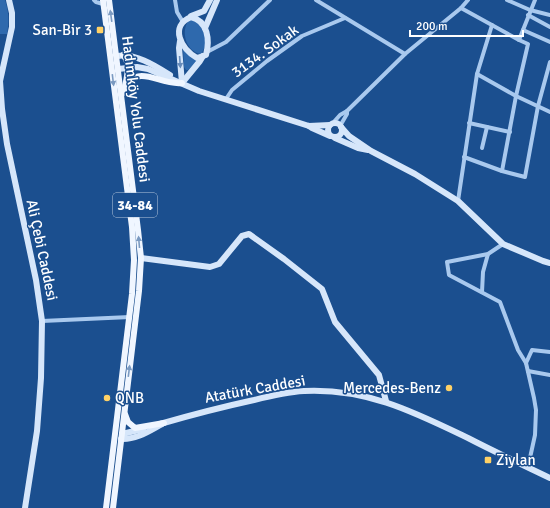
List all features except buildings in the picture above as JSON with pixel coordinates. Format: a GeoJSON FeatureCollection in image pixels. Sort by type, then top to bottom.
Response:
{"type":"FeatureCollection","features":[{"type":"Feature","properties":{"kind":"main road","name":"Hadımköy Yolu Caddesi"},"geometry":{"type":"LineString","coordinates":[[105,1],[115,58],[133,242],[134,276],[119,401],[119,436],[112,508]]}},
{"type":"Feature","properties":{"kind":"main road","name":"Hadımköy Yolu Caddesi"},"geometry":{"type":"LineString","coordinates":[[106,508],[125,410],[139,291],[140,258],[137,219],[122,96],[115,58]]}},
{"type":"Feature","properties":{"kind":"main road"},"geometry":{"type":"LineString","coordinates":[[115,58],[127,60],[128,68],[122,96]]}},
{"type":"Feature","properties":{"kind":"main road"},"geometry":{"type":"LineString","coordinates":[[124,88],[133,77],[141,75],[173,83],[182,83]]}},
{"type":"Feature","properties":{"kind":"main road"},"geometry":{"type":"LineString","coordinates":[[125,410],[128,422],[135,428],[164,423]]}},
{"type":"Feature","properties":{"kind":"street","name":"Ali Çebi Caddesi"},"geometry":{"type":"LineString","coordinates":[[8,0],[12,13],[12,27],[2,61],[0,91],[7,144],[36,280],[42,321],[41,378],[37,431],[25,508]]}},
{"type":"Feature","properties":{"kind":"street"},"geometry":{"type":"LineString","coordinates":[[94,0],[96,2],[105,1]]}},
{"type":"Feature","properties":{"kind":"street"},"geometry":{"type":"LineString","coordinates":[[175,0],[177,12],[183,22]]}},
{"type":"Feature","properties":{"kind":"street"},"geometry":{"type":"LineString","coordinates":[[182,83],[180,28],[183,22],[191,16],[204,11],[210,0]]}},
{"type":"Feature","properties":{"kind":"street"},"geometry":{"type":"LineString","coordinates":[[205,28],[217,0]]}},
{"type":"Feature","properties":{"kind":"street"},"geometry":{"type":"LineString","coordinates":[[180,41],[185,50],[197,58],[226,42],[270,0]]}},
{"type":"Feature","properties":{"kind":"street"},"geometry":{"type":"LineString","coordinates":[[316,0],[406,54]]}},
{"type":"Feature","properties":{"kind":"street"},"geometry":{"type":"LineString","coordinates":[[332,137],[328,129],[340,115],[347,111],[406,54],[461,8],[468,0]]}},
{"type":"Feature","properties":{"kind":"street"},"geometry":{"type":"LineString","coordinates":[[507,0],[530,10],[550,15]]}},
{"type":"Feature","properties":{"kind":"street"},"geometry":{"type":"LineString","coordinates":[[519,40],[535,0]]}},
{"type":"Feature","properties":{"kind":"street"},"geometry":{"type":"LineString","coordinates":[[461,8],[528,44],[516,96],[502,171]]}},
{"type":"Feature","properties":{"kind":"street"},"geometry":{"type":"LineString","coordinates":[[528,15],[550,27]]}},
{"type":"Feature","properties":{"kind":"street"},"geometry":{"type":"LineString","coordinates":[[182,83],[200,61],[209,46],[205,28],[197,18],[191,16]]}},
{"type":"Feature","properties":{"kind":"street","name":"3134. Sokak"},"geometry":{"type":"LineString","coordinates":[[226,99],[232,90],[267,61],[302,36],[345,18]]}},
{"type":"Feature","properties":{"kind":"street"},"geometry":{"type":"LineString","coordinates":[[458,201],[477,74],[492,25]]}},
{"type":"Feature","properties":{"kind":"street"},"geometry":{"type":"LineString","coordinates":[[523,30],[550,42]]}},
{"type":"Feature","properties":{"kind":"street"},"geometry":{"type":"LineString","coordinates":[[115,58],[137,58],[148,62],[182,83]]}},
{"type":"Feature","properties":{"kind":"street"},"geometry":{"type":"LineString","coordinates":[[464,157],[525,178],[538,106],[550,62]]}},
{"type":"Feature","properties":{"kind":"street"},"geometry":{"type":"LineString","coordinates":[[118,69],[137,67],[148,69],[199,91],[309,126],[358,148],[371,151]]}},
{"type":"Feature","properties":{"kind":"street"},"geometry":{"type":"LineString","coordinates":[[477,74],[516,96],[550,112]]}},
{"type":"Feature","properties":{"kind":"street"},"geometry":{"type":"LineString","coordinates":[[332,137],[341,134],[341,126],[347,111]]}},
{"type":"Feature","properties":{"kind":"street"},"geometry":{"type":"LineString","coordinates":[[309,126],[331,125],[336,123],[341,126],[349,136],[371,151],[415,174],[458,201],[502,244],[550,263]]}},
{"type":"Feature","properties":{"kind":"street"},"geometry":{"type":"LineString","coordinates":[[470,123],[510,132]]}},
{"type":"Feature","properties":{"kind":"street"},"geometry":{"type":"LineString","coordinates":[[482,148],[487,127]]}},
{"type":"Feature","properties":{"kind":"street"},"geometry":{"type":"LineString","coordinates":[[140,258],[210,267],[219,264],[242,236],[249,234],[322,288],[335,322],[379,375],[386,401]]}},
{"type":"Feature","properties":{"kind":"street"},"geometry":{"type":"LineString","coordinates":[[502,244],[488,254],[447,262],[449,275],[500,302],[518,350],[526,362],[536,410],[535,435],[528,467]]}},
{"type":"Feature","properties":{"kind":"street"},"geometry":{"type":"LineString","coordinates":[[482,292],[483,272],[488,254]]}},
{"type":"Feature","properties":{"kind":"street"},"geometry":{"type":"LineString","coordinates":[[42,321],[130,317]]}},
{"type":"Feature","properties":{"kind":"street"},"geometry":{"type":"LineString","coordinates":[[526,362],[532,350],[550,352]]}},
{"type":"Feature","properties":{"kind":"street"},"geometry":{"type":"LineString","coordinates":[[528,371],[550,375]]}},
{"type":"Feature","properties":{"kind":"street","name":"Atatürk Caddesi"},"geometry":{"type":"LineString","coordinates":[[119,436],[208,410],[283,393],[324,391],[352,393],[386,401],[415,412],[550,478]]}},
{"type":"Feature","properties":{"kind":"shaded area"},"geometry":{"type":"Polygon","coordinates":[[[0,0],[5,0],[7,9],[7,34],[0,34],[0,0]]]}},
{"type":"Feature","properties":{"kind":"shaded area"},"geometry":{"type":"Polygon","coordinates":[[[193,19],[199,22],[204,33],[205,46],[201,54],[192,49],[186,40],[186,25],[189,20],[193,19]]]}},
{"type":"Feature","properties":{"kind":"shaded area"},"geometry":{"type":"Polygon","coordinates":[[[183,49],[199,60],[188,70],[184,67],[183,49]]]}},
{"type":"Feature","properties":{"kind":"place","name":"San-Bir 3"},"geometry":{"type":"Point","coordinates":[100,30]}},
{"type":"Feature","properties":{"kind":"place","name":"Mercedes-Benz"},"geometry":{"type":"Point","coordinates":[449,388]}},
{"type":"Feature","properties":{"kind":"place","name":"QNB"},"geometry":{"type":"Point","coordinates":[107,398]}},
{"type":"Feature","properties":{"kind":"place","name":"Ziylan"},"geometry":{"type":"Point","coordinates":[488,460]}}]}
